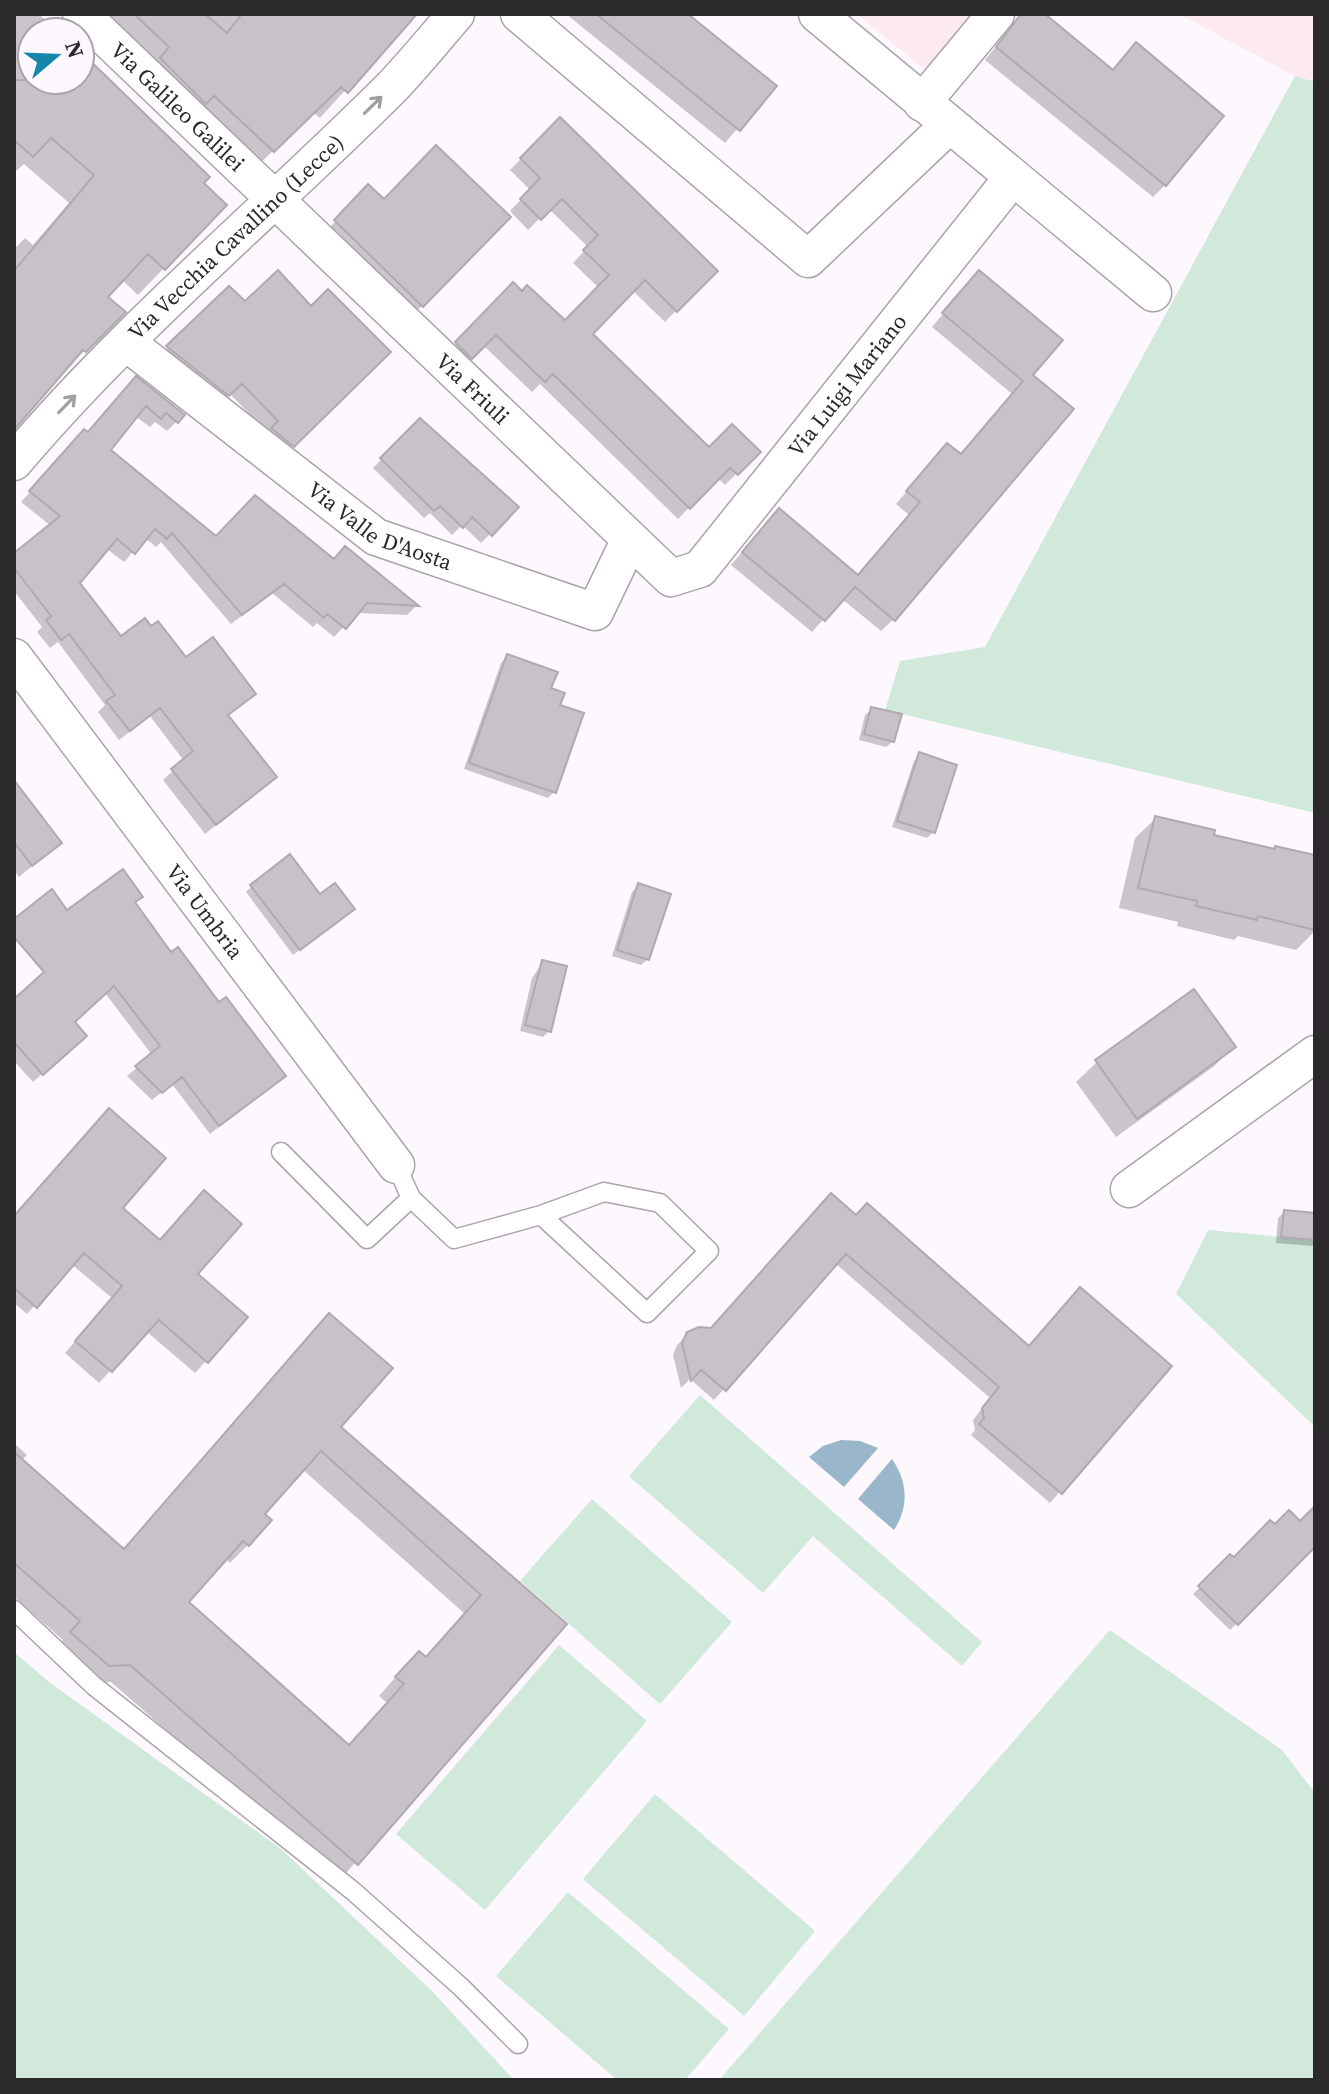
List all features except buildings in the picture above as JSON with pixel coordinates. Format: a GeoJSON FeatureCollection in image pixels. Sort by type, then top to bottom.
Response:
{"type":"FeatureCollection","features":[{"type":"Feature","properties":{"kind":"street","name":"Via Galileo Galilei"},"geometry":{"type":"LineString","coordinates":[[81,14],[274,201]]}},
{"type":"Feature","properties":{"kind":"street","name":"Via Vecchia Cavallino (Lecce)"},"geometry":{"type":"LineString","coordinates":[[14,462],[127,343],[394,85],[456,14]]}},
{"type":"Feature","properties":{"kind":"street"},"geometry":{"type":"LineString","coordinates":[[519,14],[808,259],[935,114],[996,14]]}},
{"type":"Feature","properties":{"kind":"street"},"geometry":{"type":"LineString","coordinates":[[817,14],[1153,293]]}},
{"type":"Feature","properties":{"kind":"street","name":"Via Luigi Mariano"},"geometry":{"type":"LineString","coordinates":[[671,578],[700,569],[1013,177]]}},
{"type":"Feature","properties":{"kind":"street","name":"Via Friuli"},"geometry":{"type":"LineString","coordinates":[[274,201],[671,578]]}},
{"type":"Feature","properties":{"kind":"street","name":"Via Valle D'Aosta"},"geometry":{"type":"LineString","coordinates":[[127,343],[376,537],[595,612],[630,539]]}},
{"type":"Feature","properties":{"kind":"street","name":"Via Umbria"},"geometry":{"type":"LineString","coordinates":[[14,657],[396,1165]]}},
{"type":"Feature","properties":{"kind":"street"},"geometry":{"type":"LineString","coordinates":[[1129,1189],[1315,1054]]}},
{"type":"Feature","properties":{"kind":"lane"},"geometry":{"type":"LineString","coordinates":[[281,1152],[367,1239],[411,1198]]}},
{"type":"Feature","properties":{"kind":"lane"},"geometry":{"type":"LineString","coordinates":[[396,1165],[411,1198],[454,1239],[541,1215],[604,1192],[660,1203],[709,1251],[647,1313],[541,1215]]}},
{"type":"Feature","properties":{"kind":"lane"},"geometry":{"type":"LineString","coordinates":[[14,1610],[94,1686],[353,1891],[461,1987],[518,2044]]}},
{"type":"Feature","properties":{"kind":"shaded area"},"geometry":{"type":"Polygon","coordinates":[[[857,14],[976,14],[928,72],[857,14]]]}},
{"type":"Feature","properties":{"kind":"shaded area"},"geometry":{"type":"Polygon","coordinates":[[[1179,14],[1315,14],[1315,82],[1295,76],[1179,14]]]}},
{"type":"Feature","properties":{"kind":"green space"},"geometry":{"type":"Polygon","coordinates":[[[1295,76],[1315,82],[1315,813],[885,710],[900,661],[985,647],[1295,76]]]}},
{"type":"Feature","properties":{"kind":"green space"},"geometry":{"type":"Polygon","coordinates":[[[1208,1230],[1315,1240],[1315,1427],[1176,1294],[1208,1230]]]}},
{"type":"Feature","properties":{"kind":"green space"},"geometry":{"type":"Polygon","coordinates":[[[700,1395],[982,1642],[962,1666],[813,1536],[763,1593],[629,1476],[700,1395]]]}},
{"type":"Feature","properties":{"kind":"green space"},"geometry":{"type":"Polygon","coordinates":[[[592,1499],[732,1622],[660,1704],[520,1581],[592,1499]]]}},
{"type":"Feature","properties":{"kind":"green space"},"geometry":{"type":"Polygon","coordinates":[[[1110,1630],[1282,1750],[1315,1793],[1315,2080],[719,2080],[1110,1630]]]}},
{"type":"Feature","properties":{"kind":"green space"},"geometry":{"type":"Polygon","coordinates":[[[559,1645],[647,1721],[485,1910],[396,1834],[559,1645]]]}},
{"type":"Feature","properties":{"kind":"green space"},"geometry":{"type":"Polygon","coordinates":[[[14,1652],[49,1682],[281,1849],[431,1990],[514,2080],[14,2080],[14,1652]]]}},
{"type":"Feature","properties":{"kind":"green space"},"geometry":{"type":"Polygon","coordinates":[[[655,1794],[815,1931],[744,2016],[583,1879],[655,1794]]]}},
{"type":"Feature","properties":{"kind":"green space"},"geometry":{"type":"Polygon","coordinates":[[[568,1892],[729,2029],[685,2080],[617,2080],[496,1976],[568,1892]]]}},
{"type":"Feature","properties":{"kind":"water"},"geometry":{"type":"Polygon","coordinates":[[[841,1440],[860,1441],[878,1448],[844,1487],[809,1457],[823,1446],[841,1440]]]}},
{"type":"Feature","properties":{"kind":"water"},"geometry":{"type":"Polygon","coordinates":[[[892,1459],[905,1494],[894,1530],[858,1499],[892,1459]]]}}]}
